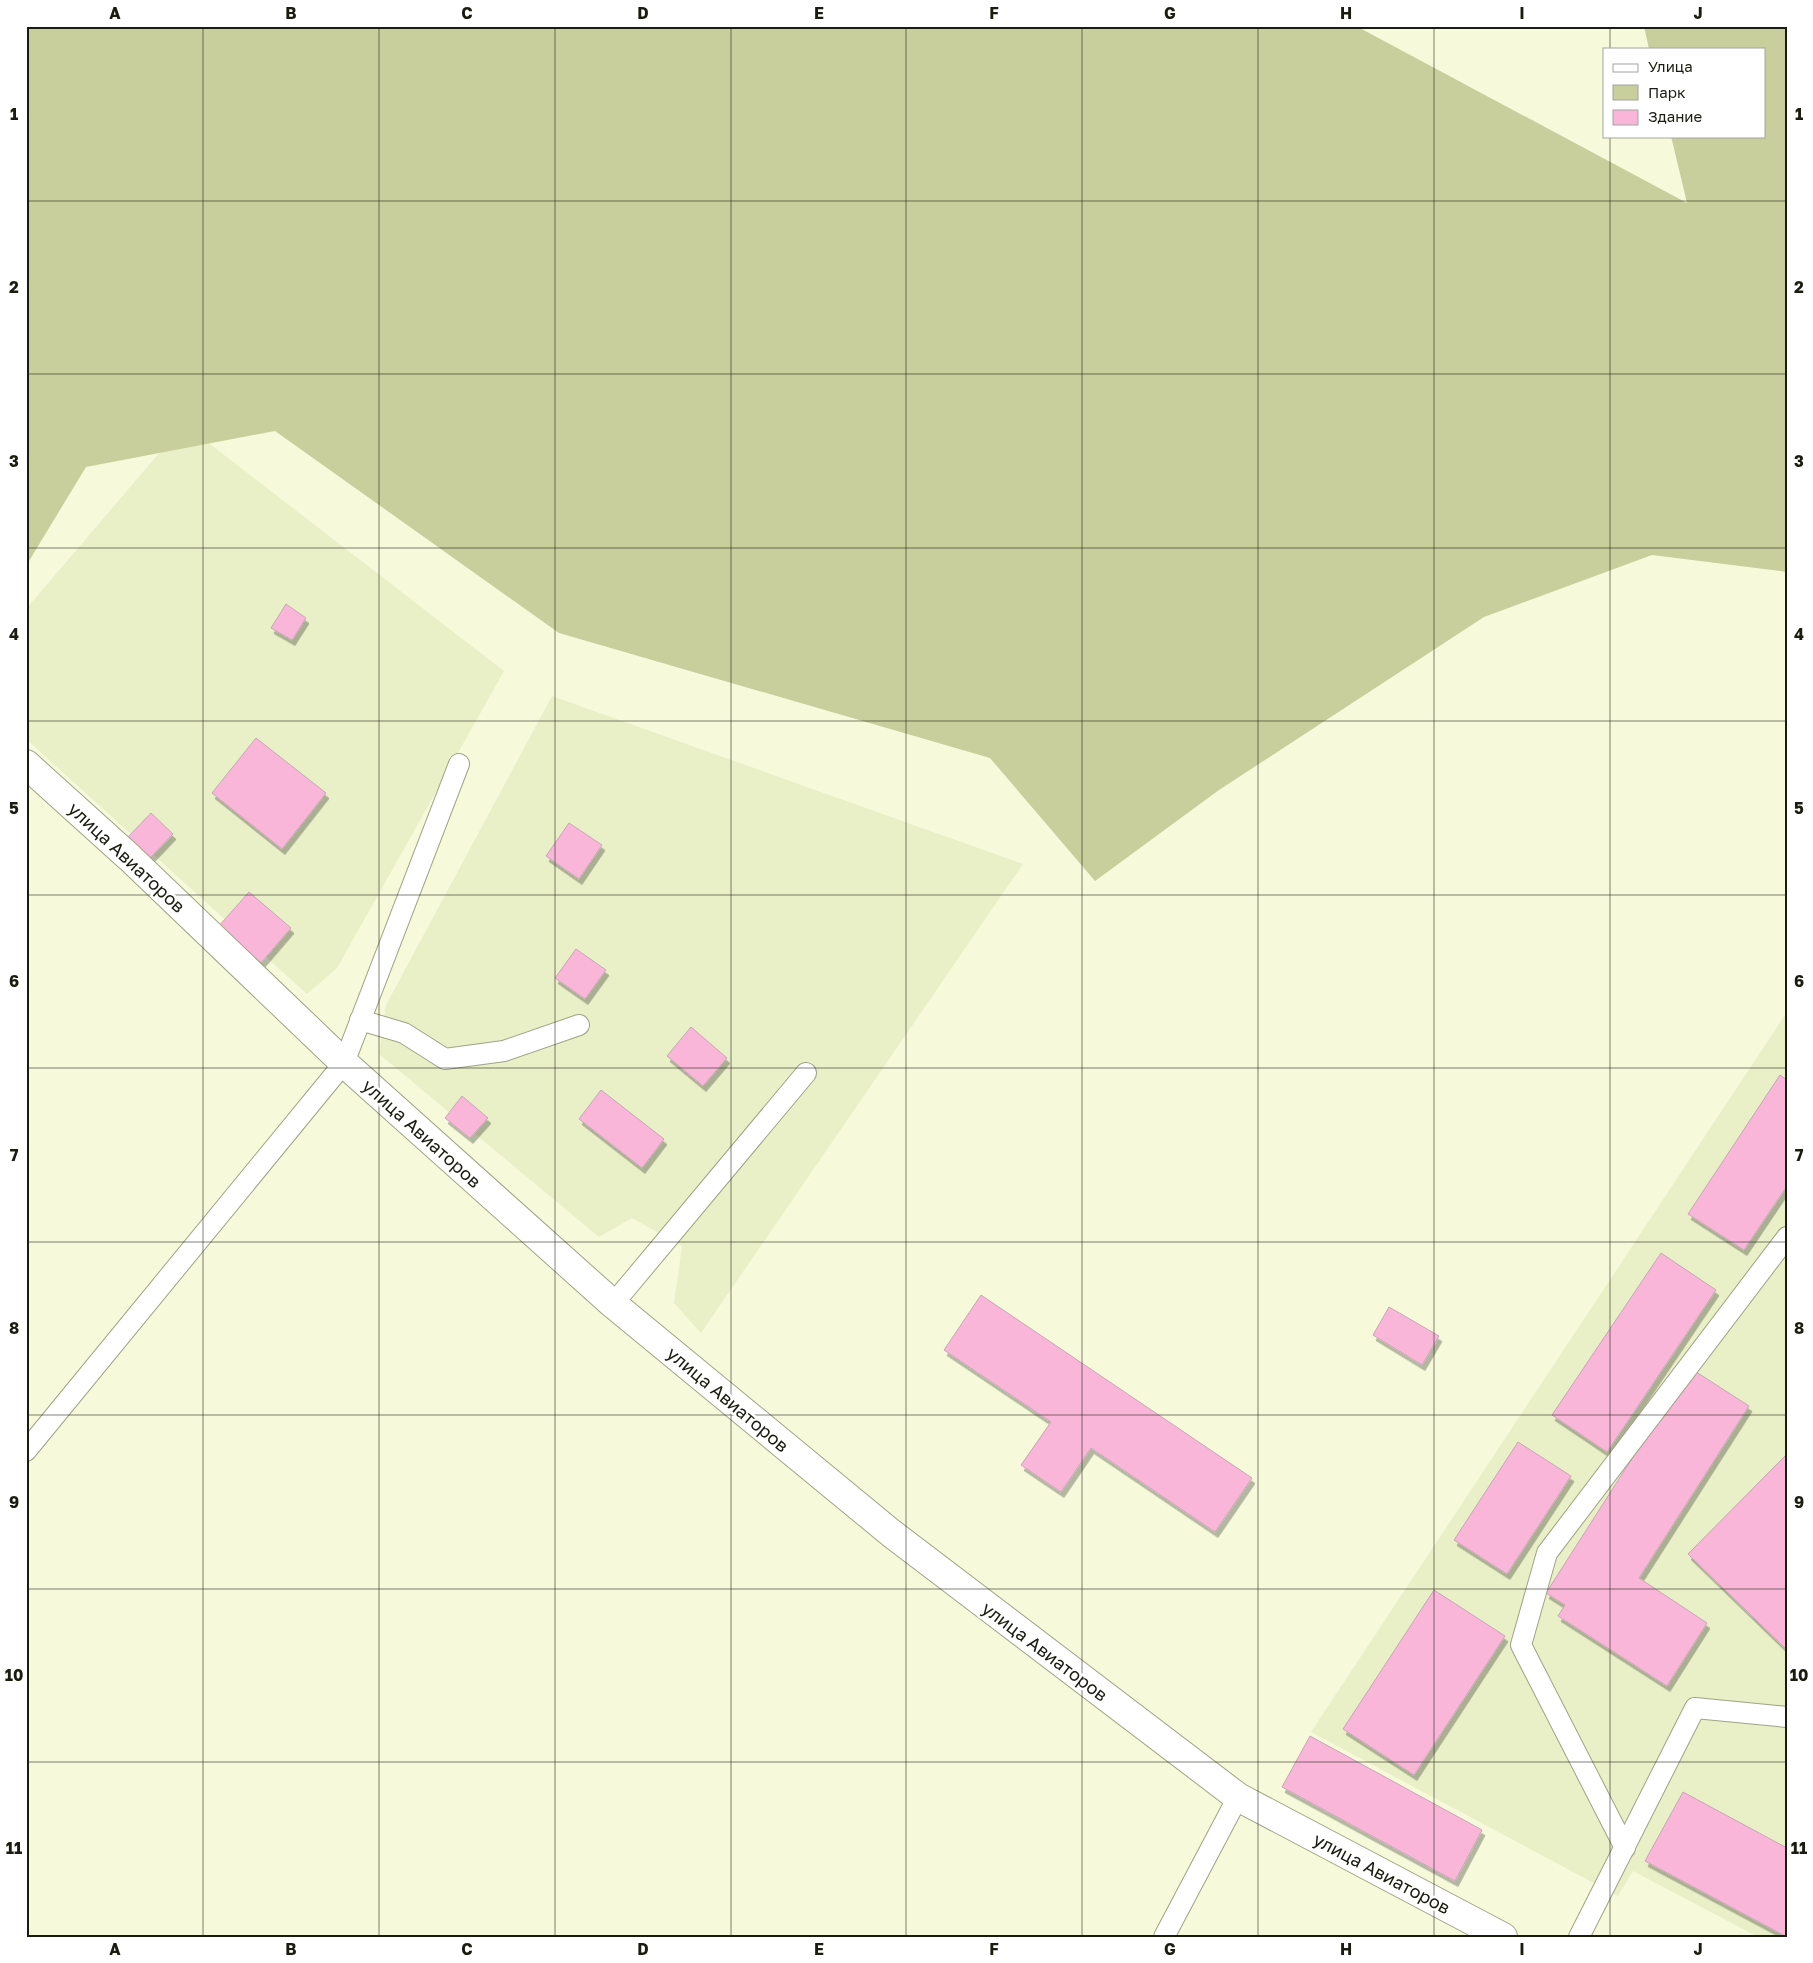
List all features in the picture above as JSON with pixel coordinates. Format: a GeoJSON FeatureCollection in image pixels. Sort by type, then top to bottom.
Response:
{"type":"FeatureCollection","features":[{"type":"Feature","properties":{"kind":"street","name":"улица Авиаторов"},"geometry":{"type":"LineString","coordinates":[[26,764],[130,858],[344,1063],[613,1304],[890,1533],[1238,1797],[1503,1937]]}},
{"type":"Feature","properties":{"kind":"lane"},"geometry":{"type":"LineString","coordinates":[[26,1451],[344,1063],[459,764]]}},
{"type":"Feature","properties":{"kind":"lane"},"geometry":{"type":"LineString","coordinates":[[360,1020],[404,1033],[445,1059],[504,1052],[579,1025]]}},
{"type":"Feature","properties":{"kind":"lane"},"geometry":{"type":"LineString","coordinates":[[613,1304],[806,1073]]}},
{"type":"Feature","properties":{"kind":"lane"},"geometry":{"type":"LineString","coordinates":[[1625,1848],[1521,1644],[1547,1553],[1787,1237]]}},
{"type":"Feature","properties":{"kind":"lane"},"geometry":{"type":"LineString","coordinates":[[1580,1937],[1696,1708],[1787,1717]]}},
{"type":"Feature","properties":{"kind":"lane"},"geometry":{"type":"LineString","coordinates":[[1164,1937],[1238,1797]]}},
{"type":"Feature","properties":{"kind":"shaded area"},"geometry":{"type":"Polygon","coordinates":[[[184,424],[504,671],[337,968],[307,994],[26,739],[26,609],[184,424]]]}},
{"type":"Feature","properties":{"kind":"shaded area"},"geometry":{"type":"Polygon","coordinates":[[[552,696],[1023,864],[701,1333],[674,1303],[682,1246],[632,1218],[599,1237],[379,1054],[386,1005],[552,696]]]}},
{"type":"Feature","properties":{"kind":"shaded area"},"geometry":{"type":"Polygon","coordinates":[[[1787,1012],[1787,1937],[1758,1937],[1633,1871],[1618,1896],[1311,1732],[1787,1012]]]}},
{"type":"Feature","properties":{"kind":"green space"},"geometry":{"type":"Polygon","coordinates":[[[26,26],[1356,26],[1687,203],[1671,138],[1766,138],[1766,48],[1649,48],[1644,26],[1787,26],[1787,572],[1652,555],[1484,617],[1219,790],[1095,881],[990,758],[559,633],[275,431],[86,467],[26,566],[26,26]]]}},
{"type":"Feature","properties":{"kind":"building"},"geometry":{"type":"Polygon","coordinates":[[[286,604],[306,618],[292,640],[271,628],[286,604]]]}},
{"type":"Feature","properties":{"kind":"building"},"geometry":{"type":"Polygon","coordinates":[[[256,738],[326,793],[282,849],[212,793],[256,738]]]}},
{"type":"Feature","properties":{"kind":"building"},"geometry":{"type":"Polygon","coordinates":[[[151,813],[173,834],[150,858],[128,837],[151,813]]]}},
{"type":"Feature","properties":{"kind":"building"},"geometry":{"type":"Polygon","coordinates":[[[569,823],[602,845],[579,879],[546,856],[569,823]]]}},
{"type":"Feature","properties":{"kind":"building"},"geometry":{"type":"Polygon","coordinates":[[[249,892],[291,928],[260,964],[218,927],[249,892]]]}},
{"type":"Feature","properties":{"kind":"building"},"geometry":{"type":"Polygon","coordinates":[[[576,949],[606,970],[585,999],[555,978],[576,949]]]}},
{"type":"Feature","properties":{"kind":"building"},"geometry":{"type":"Polygon","coordinates":[[[691,1027],[727,1058],[703,1086],[667,1056],[691,1027]]]}},
{"type":"Feature","properties":{"kind":"building"},"geometry":{"type":"Polygon","coordinates":[[[1780,1075],[1787,1080],[1787,1186],[1744,1250],[1688,1214],[1780,1075]]]}},
{"type":"Feature","properties":{"kind":"building"},"geometry":{"type":"Polygon","coordinates":[[[601,1090],[664,1139],[642,1168],[579,1119],[601,1090]]]}},
{"type":"Feature","properties":{"kind":"building"},"geometry":{"type":"Polygon","coordinates":[[[462,1096],[488,1118],[470,1138],[445,1118],[462,1096]]]}},
{"type":"Feature","properties":{"kind":"building"},"geometry":{"type":"Polygon","coordinates":[[[1661,1253],[1716,1290],[1607,1452],[1552,1415],[1661,1253]]]}},
{"type":"Feature","properties":{"kind":"building"},"geometry":{"type":"Polygon","coordinates":[[[981,1295],[1252,1478],[1215,1532],[1091,1448],[1061,1492],[1021,1465],[1051,1422],[944,1350],[981,1295]]]}},
{"type":"Feature","properties":{"kind":"building"},"geometry":{"type":"Polygon","coordinates":[[[1389,1307],[1439,1336],[1422,1365],[1373,1335],[1389,1307]]]}},
{"type":"Feature","properties":{"kind":"building"},"geometry":{"type":"Polygon","coordinates":[[[1690,1368],[1749,1406],[1639,1578],[1707,1623],[1667,1686],[1558,1616],[1565,1605],[1546,1593],[1690,1368]]]}},
{"type":"Feature","properties":{"kind":"building"},"geometry":{"type":"Polygon","coordinates":[[[1518,1442],[1571,1476],[1507,1574],[1454,1540],[1518,1442]]]}},
{"type":"Feature","properties":{"kind":"building"},"geometry":{"type":"Polygon","coordinates":[[[1787,1454],[1787,1650],[1688,1554],[1787,1454]]]}},
{"type":"Feature","properties":{"kind":"building"},"geometry":{"type":"Polygon","coordinates":[[[1434,1590],[1505,1636],[1414,1775],[1343,1729],[1434,1590]]]}},
{"type":"Feature","properties":{"kind":"building"},"geometry":{"type":"Polygon","coordinates":[[[1310,1736],[1482,1830],[1455,1881],[1282,1787],[1310,1736]]]}},
{"type":"Feature","properties":{"kind":"building"},"geometry":{"type":"Polygon","coordinates":[[[1683,1792],[1787,1848],[1787,1937],[1645,1861],[1683,1792]]]}}]}
